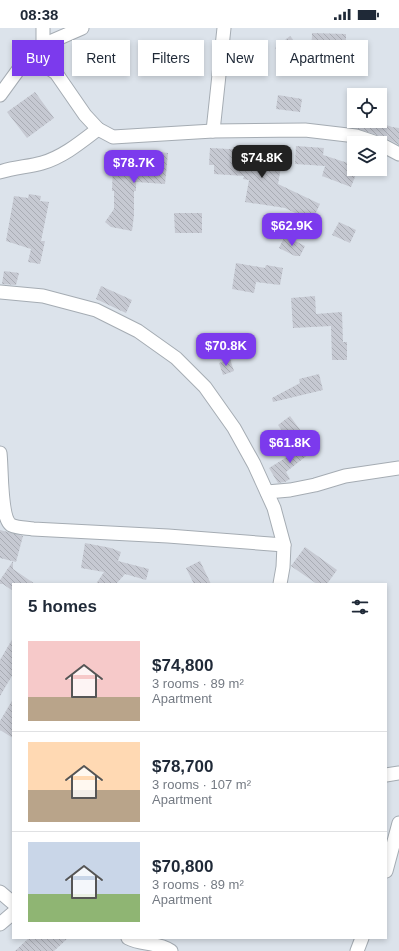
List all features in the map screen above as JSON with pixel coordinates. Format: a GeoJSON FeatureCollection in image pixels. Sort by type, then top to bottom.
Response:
{"type":"FeatureCollection","features":[{"type":"Feature","properties":{"kind":"street"},"geometry":{"type":"LineString","coordinates":[[43,28],[43,40]]}},
{"type":"Feature","properties":{"kind":"street"},"geometry":{"type":"LineString","coordinates":[[54,40],[82,28]]}},
{"type":"Feature","properties":{"kind":"street"},"geometry":{"type":"LineString","coordinates":[[213,130],[224,28]]}},
{"type":"Feature","properties":{"kind":"street"},"geometry":{"type":"LineString","coordinates":[[0,95],[14,76]]}},
{"type":"Feature","properties":{"kind":"street"},"geometry":{"type":"LineString","coordinates":[[58,76],[85,115],[98,129],[113,137],[213,130],[305,130],[356,136]]}},
{"type":"Feature","properties":{"kind":"street"},"geometry":{"type":"LineString","coordinates":[[0,172],[42,163],[57,157],[74,147],[98,129]]}},
{"type":"Feature","properties":{"kind":"street"},"geometry":{"type":"LineString","coordinates":[[387,148],[399,154]]}},
{"type":"Feature","properties":{"kind":"street"},"geometry":{"type":"LineString","coordinates":[[0,292],[43,296],[96,310],[138,331],[176,358],[205,386],[234,428],[254,464],[274,508],[284,545],[283,568],[280,583]]}},
{"type":"Feature","properties":{"kind":"street"},"geometry":{"type":"LineString","coordinates":[[0,453],[2,504],[5,519],[12,525],[33,529],[168,536],[284,545]]}},
{"type":"Feature","properties":{"kind":"street"},"geometry":{"type":"LineString","coordinates":[[267,492],[290,490],[315,485],[346,476],[399,468]]}},
{"type":"Feature","properties":{"kind":"street"},"geometry":{"type":"LineString","coordinates":[[387,775],[399,773]]}},
{"type":"Feature","properties":{"kind":"street"},"geometry":{"type":"LineString","coordinates":[[387,867],[399,823]]}},
{"type":"Feature","properties":{"kind":"street"},"geometry":{"type":"LineString","coordinates":[[0,892],[12,902]]}},
{"type":"Feature","properties":{"kind":"street"},"geometry":{"type":"LineString","coordinates":[[0,924],[12,914]]}},
{"type":"Feature","properties":{"kind":"street"},"geometry":{"type":"LineString","coordinates":[[130,939],[156,944],[171,951]]}},
{"type":"Feature","properties":{"kind":"street"},"geometry":{"type":"LineString","coordinates":[[357,951],[362,939]]}},
{"type":"Feature","properties":{"kind":"building"},"geometry":{"type":"Polygon","coordinates":[[[312,33],[346,34],[346,40],[312,40],[312,33]]]}},
{"type":"Feature","properties":{"kind":"building"},"geometry":{"type":"Polygon","coordinates":[[[290,36],[293,40],[285,40],[290,36]]]}},
{"type":"Feature","properties":{"kind":"building"},"geometry":{"type":"Polygon","coordinates":[[[35,92],[54,118],[27,138],[7,112],[35,92]]]}},
{"type":"Feature","properties":{"kind":"building"},"geometry":{"type":"Polygon","coordinates":[[[278,95],[302,99],[300,112],[276,109],[278,95]]]}},
{"type":"Feature","properties":{"kind":"building"},"geometry":{"type":"Polygon","coordinates":[[[387,125],[399,128],[399,145],[387,139],[387,136],[381,136],[353,128],[387,128],[387,125]]]}},
{"type":"Feature","properties":{"kind":"building"},"geometry":{"type":"Polygon","coordinates":[[[296,146],[324,148],[323,155],[347,163],[347,176],[355,176],[351,187],[322,176],[325,166],[295,164],[296,146]]]}},
{"type":"Feature","properties":{"kind":"building"},"geometry":{"type":"Polygon","coordinates":[[[210,148],[248,150],[283,156],[278,184],[320,204],[312,221],[285,208],[245,202],[249,180],[243,179],[244,176],[214,174],[214,165],[209,165],[210,148]]]}},
{"type":"Feature","properties":{"kind":"building"},"geometry":{"type":"Polygon","coordinates":[[[140,150],[168,153],[165,184],[136,182],[136,191],[134,191],[132,231],[111,227],[105,222],[114,209],[114,191],[112,191],[113,164],[122,164],[122,157],[140,157],[140,150]]]}},
{"type":"Feature","properties":{"kind":"building"},"geometry":{"type":"Polygon","coordinates":[[[29,194],[41,196],[40,201],[49,202],[41,241],[45,241],[40,264],[28,262],[31,249],[6,241],[14,196],[28,198],[29,194]]]}},
{"type":"Feature","properties":{"kind":"building"},"geometry":{"type":"Polygon","coordinates":[[[174,213],[202,213],[202,233],[175,233],[174,213]]]}},
{"type":"Feature","properties":{"kind":"building"},"geometry":{"type":"Polygon","coordinates":[[[339,222],[356,230],[350,243],[332,235],[339,222]]]}},
{"type":"Feature","properties":{"kind":"building"},"geometry":{"type":"Polygon","coordinates":[[[285,236],[305,246],[300,256],[295,256],[279,248],[285,236]]]}},
{"type":"Feature","properties":{"kind":"building"},"geometry":{"type":"Polygon","coordinates":[[[236,263],[265,268],[266,265],[283,268],[280,285],[256,282],[254,293],[232,289],[236,263]]]}},
{"type":"Feature","properties":{"kind":"building"},"geometry":{"type":"Polygon","coordinates":[[[4,271],[19,273],[16,285],[2,284],[4,271]]]}},
{"type":"Feature","properties":{"kind":"building"},"geometry":{"type":"Polygon","coordinates":[[[101,286],[132,300],[126,313],[96,299],[101,286]]]}},
{"type":"Feature","properties":{"kind":"building"},"geometry":{"type":"Polygon","coordinates":[[[315,296],[316,314],[342,312],[343,342],[347,342],[347,360],[332,360],[331,326],[293,328],[291,298],[315,296]]]}},
{"type":"Feature","properties":{"kind":"building"},"geometry":{"type":"Polygon","coordinates":[[[230,359],[234,371],[223,375],[219,363],[230,359]]]}},
{"type":"Feature","properties":{"kind":"building"},"geometry":{"type":"Polygon","coordinates":[[[319,374],[323,390],[273,402],[272,398],[300,383],[299,379],[319,374]]]}},
{"type":"Feature","properties":{"kind":"building"},"geometry":{"type":"Polygon","coordinates":[[[290,416],[306,438],[294,446],[278,425],[290,416]]]}},
{"type":"Feature","properties":{"kind":"building"},"geometry":{"type":"Polygon","coordinates":[[[310,443],[314,450],[286,472],[290,479],[285,482],[278,483],[269,468],[310,443]]]}},
{"type":"Feature","properties":{"kind":"building"},"geometry":{"type":"Polygon","coordinates":[[[0,530],[23,536],[16,562],[0,558],[0,530]]]}},
{"type":"Feature","properties":{"kind":"building"},"geometry":{"type":"Polygon","coordinates":[[[85,543],[111,548],[121,552],[118,561],[149,569],[146,580],[125,574],[117,583],[97,583],[104,572],[81,568],[85,543]]]}},
{"type":"Feature","properties":{"kind":"building"},"geometry":{"type":"Polygon","coordinates":[[[305,547],[337,570],[328,583],[316,583],[291,566],[305,547]]]}},
{"type":"Feature","properties":{"kind":"building"},"geometry":{"type":"Polygon","coordinates":[[[13,561],[13,569],[34,583],[12,583],[12,590],[3,584],[0,584],[0,580],[13,561]]]}},
{"type":"Feature","properties":{"kind":"building"},"geometry":{"type":"Polygon","coordinates":[[[200,561],[211,583],[194,583],[186,568],[200,561]]]}},
{"type":"Feature","properties":{"kind":"building"},"geometry":{"type":"Polygon","coordinates":[[[12,640],[12,676],[0,696],[0,660],[12,640]]]}},
{"type":"Feature","properties":{"kind":"building"},"geometry":{"type":"Polygon","coordinates":[[[12,701],[12,737],[0,730],[0,721],[12,701]]]}},
{"type":"Feature","properties":{"kind":"building"},"geometry":{"type":"Polygon","coordinates":[[[28,939],[67,939],[54,951],[15,951],[28,939]]]}}]}
